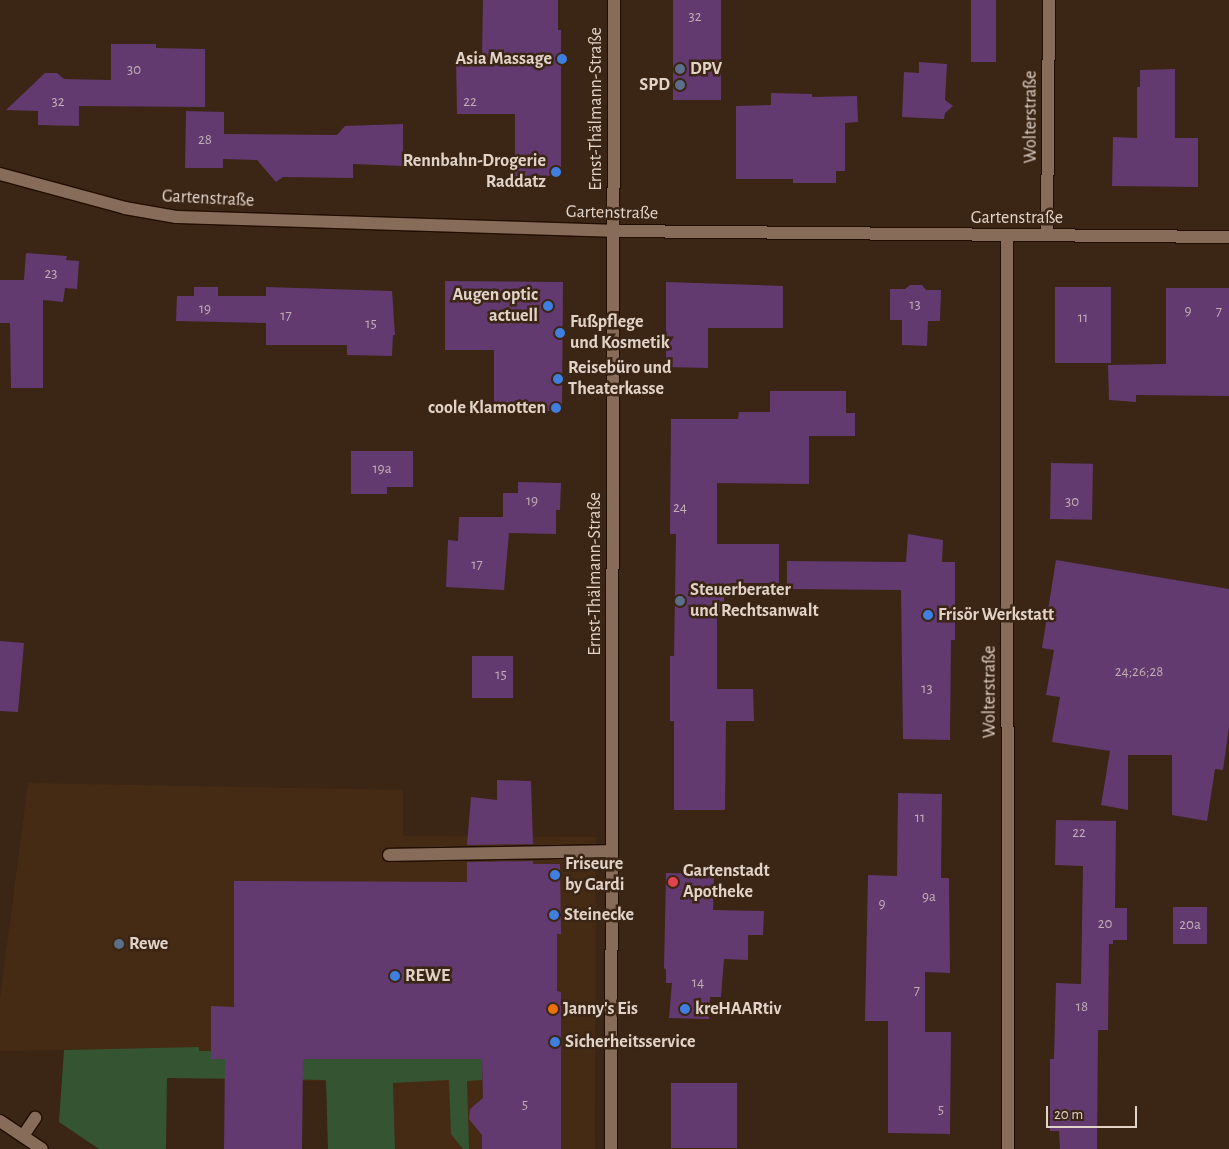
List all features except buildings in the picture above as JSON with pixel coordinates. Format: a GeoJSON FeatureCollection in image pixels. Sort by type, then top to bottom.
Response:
{"type":"FeatureCollection","features":[{"type":"Feature","properties":{"kind":"street","name":"Ernst-Thälmann-Straße"},"geometry":{"type":"LineString","coordinates":[[611,1149],[614,0]]}},
{"type":"Feature","properties":{"kind":"street","name":"Wolterstraße"},"geometry":{"type":"LineString","coordinates":[[1047,235],[1049,0]]}},
{"type":"Feature","properties":{"kind":"street","name":"Gartenstraße"},"geometry":{"type":"LineString","coordinates":[[0,174],[125,208],[176,217],[613,230],[1007,236],[1229,237]]}},
{"type":"Feature","properties":{"kind":"street","name":"Wolterstraße"},"geometry":{"type":"LineString","coordinates":[[1007,236],[1008,1149]]}},
{"type":"Feature","properties":{"kind":"street"},"geometry":{"type":"LineString","coordinates":[[389,855],[612,851]]}},
{"type":"Feature","properties":{"kind":"street"},"geometry":{"type":"LineString","coordinates":[[23,1136],[35,1118]]}},
{"type":"Feature","properties":{"kind":"street"},"geometry":{"type":"LineString","coordinates":[[0,1121],[42,1149]]}},
{"type":"Feature","properties":{"kind":"shaded area"},"geometry":{"type":"Polygon","coordinates":[[[28,783],[403,790],[403,836],[596,837],[595,1149],[395,1149],[393,1083],[167,1078],[166,1048],[0,1051],[0,999],[28,783]]]}},
{"type":"Feature","properties":{"kind":"green space"},"geometry":{"type":"Polygon","coordinates":[[[199,1047],[199,1051],[211,1051],[211,1059],[482,1059],[482,1080],[467,1081],[469,1149],[463,1149],[451,1134],[449,1080],[393,1083],[395,1149],[328,1149],[326,1080],[167,1078],[166,1149],[99,1149],[59,1122],[64,1050],[199,1047]]]}},
{"type":"Feature","properties":{"kind":"place","name":"Asia Massage"},"geometry":{"type":"Point","coordinates":[562,59]}},
{"type":"Feature","properties":{"kind":"place","name":"DPV"},"geometry":{"type":"Point","coordinates":[680,69]}},
{"type":"Feature","properties":{"kind":"place","name":"SPD"},"geometry":{"type":"Point","coordinates":[680,85]}},
{"type":"Feature","properties":{"kind":"place","name":"Rennbahn-Drogerie Raddatz"},"geometry":{"type":"Point","coordinates":[556,172]}},
{"type":"Feature","properties":{"kind":"place","name":"Augen optic actuell"},"geometry":{"type":"Point","coordinates":[548,306]}},
{"type":"Feature","properties":{"kind":"place","name":"Fußpflege und Kosmetik"},"geometry":{"type":"Point","coordinates":[560,333]}},
{"type":"Feature","properties":{"kind":"place","name":"Reisebüro und Theaterkasse"},"geometry":{"type":"Point","coordinates":[558,379]}},
{"type":"Feature","properties":{"kind":"place","name":"coole Klamotten"},"geometry":{"type":"Point","coordinates":[556,408]}},
{"type":"Feature","properties":{"kind":"place","name":"Steuerberater und Rechtsanwalt"},"geometry":{"type":"Point","coordinates":[680,601]}},
{"type":"Feature","properties":{"kind":"place","name":"Frisör Werkstatt"},"geometry":{"type":"Point","coordinates":[928,615]}},
{"type":"Feature","properties":{"kind":"place","name":"Friseure by Gardi"},"geometry":{"type":"Point","coordinates":[555,875]}},
{"type":"Feature","properties":{"kind":"place","name":"Gartenstadt Apotheke"},"geometry":{"type":"Point","coordinates":[673,882]}},
{"type":"Feature","properties":{"kind":"place","name":"Steinecke"},"geometry":{"type":"Point","coordinates":[554,915]}},
{"type":"Feature","properties":{"kind":"place","name":"Rewe"},"geometry":{"type":"Point","coordinates":[119,944]}},
{"type":"Feature","properties":{"kind":"place","name":"REWE"},"geometry":{"type":"Point","coordinates":[395,976]}},
{"type":"Feature","properties":{"kind":"place","name":"Janny's Eis"},"geometry":{"type":"Point","coordinates":[553,1009]}},
{"type":"Feature","properties":{"kind":"place","name":"kreHAARtiv"},"geometry":{"type":"Point","coordinates":[685,1009]}},
{"type":"Feature","properties":{"kind":"place","name":"Sicherheitsservice"},"geometry":{"type":"Point","coordinates":[555,1042]}}]}
